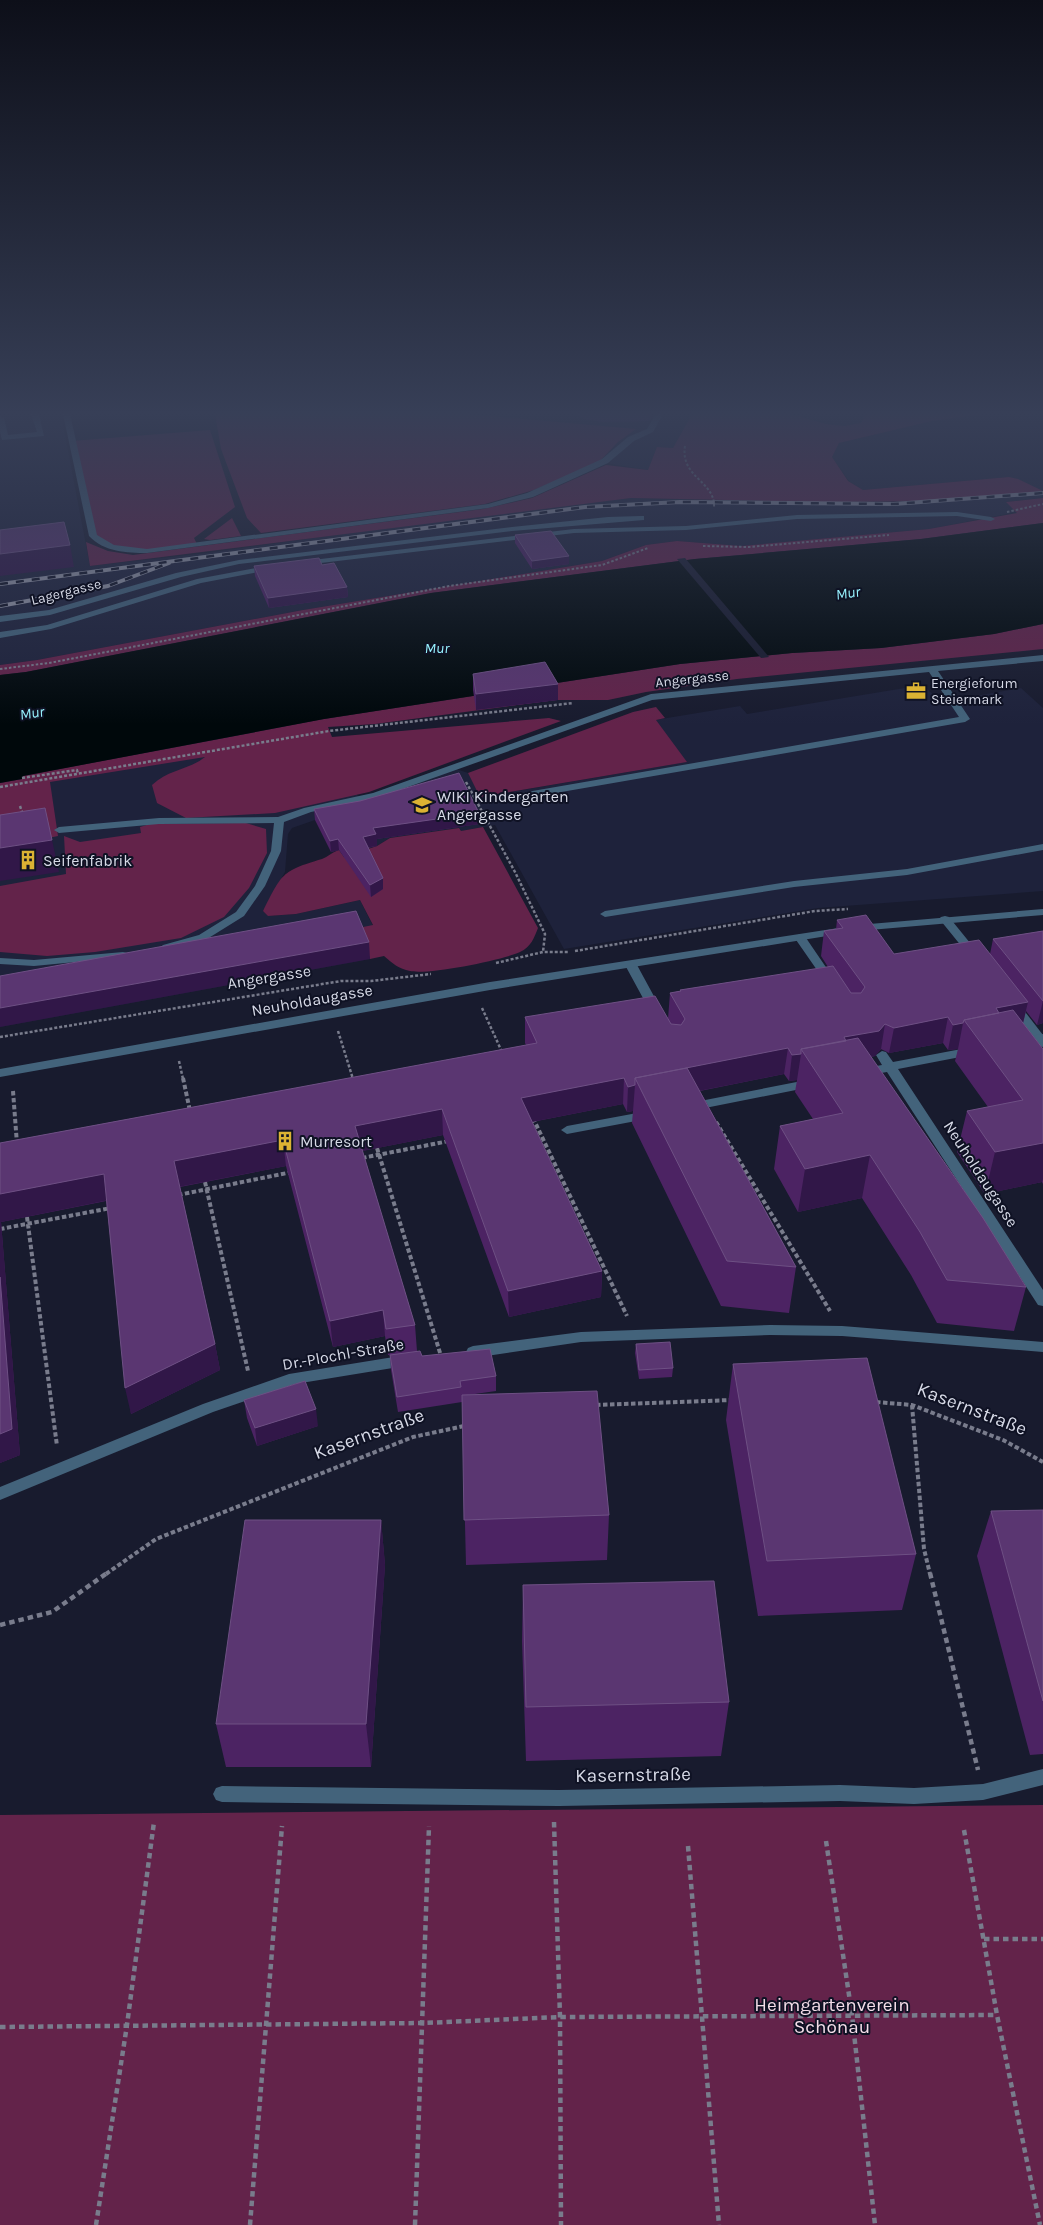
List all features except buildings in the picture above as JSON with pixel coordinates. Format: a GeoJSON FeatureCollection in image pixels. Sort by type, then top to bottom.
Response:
{"type":"FeatureCollection","features":[{"type":"Feature","properties":{"kind":"street"},"geometry":{"type":"LineString","coordinates":[[88,518],[92,536],[103,545],[123,550],[147,550],[396,518]]}},
{"type":"Feature","properties":{"kind":"street","name":"Lagergasse"},"geometry":{"type":"LineString","coordinates":[[0,619],[50,612],[179,576],[239,562],[608,519],[642,518]]}},
{"type":"Feature","properties":{"kind":"street"},"geometry":{"type":"LineString","coordinates":[[0,635],[48,627],[200,581],[257,569],[574,531],[686,528],[789,518]]}},
{"type":"Feature","properties":{"kind":"street"},"geometry":{"type":"LineString","coordinates":[[983,518],[991,519]]}},
{"type":"Feature","properties":{"kind":"street"},"geometry":{"type":"LineString","coordinates":[[423,540],[427,549]]}},
{"type":"Feature","properties":{"kind":"street","name":"Angergasse"},"geometry":{"type":"LineString","coordinates":[[59,830],[159,820],[280,820],[308,810],[359,799],[453,768],[566,728],[607,711],[651,697],[1043,658]]}},
{"type":"Feature","properties":{"kind":"street"},"geometry":{"type":"LineString","coordinates":[[504,799],[965,719],[932,669]]}},
{"type":"Feature","properties":{"kind":"street"},"geometry":{"type":"LineString","coordinates":[[155,950],[203,938],[240,914],[260,886],[276,851],[280,820]]}},
{"type":"Feature","properties":{"kind":"street"},"geometry":{"type":"LineString","coordinates":[[605,914],[794,884],[907,872],[1043,847]]}},
{"type":"Feature","properties":{"kind":"street","name":"Neuholdaugasse"},"geometry":{"type":"LineString","coordinates":[[6,1072],[474,989],[858,928],[1043,912]]}},
{"type":"Feature","properties":{"kind":"street"},"geometry":{"type":"LineString","coordinates":[[945,919],[984,968]]}},
{"type":"Feature","properties":{"kind":"street"},"geometry":{"type":"LineString","coordinates":[[800,937],[838,991]]}},
{"type":"Feature","properties":{"kind":"street"},"geometry":{"type":"LineString","coordinates":[[0,961],[34,963],[137,953]]}},
{"type":"Feature","properties":{"kind":"street"},"geometry":{"type":"LineString","coordinates":[[631,965],[661,1020]]}},
{"type":"Feature","properties":{"kind":"street"},"geometry":{"type":"LineString","coordinates":[[1009,1000],[1042,1040]]}},
{"type":"Feature","properties":{"kind":"street"},"geometry":{"type":"LineString","coordinates":[[1002,1046],[1042,1040]]}},
{"type":"Feature","properties":{"kind":"street"},"geometry":{"type":"LineString","coordinates":[[852,1075],[984,1049]]}},
{"type":"Feature","properties":{"kind":"street","name":"Neuholdaugasse"},"geometry":{"type":"LineString","coordinates":[[882,1055],[1043,1301]]}},
{"type":"Feature","properties":{"kind":"street"},"geometry":{"type":"LineString","coordinates":[[678,1110],[822,1081]]}},
{"type":"Feature","properties":{"kind":"street"},"geometry":{"type":"LineString","coordinates":[[567,1130],[659,1113]]}},
{"type":"Feature","properties":{"kind":"street"},"geometry":{"type":"LineString","coordinates":[[441,1356],[581,1337],[770,1330],[842,1331],[1043,1348]]}},
{"type":"Feature","properties":{"kind":"street","name":"Dr.-Plochl-Straße"},"geometry":{"type":"LineString","coordinates":[[0,1494],[208,1408],[294,1378],[422,1359]]}},
{"type":"Feature","properties":{"kind":"street","name":"Kasernstraße"},"geometry":{"type":"LineString","coordinates":[[222,1794],[560,1798],[840,1793],[914,1796],[983,1792],[1043,1777]]}},
{"type":"Feature","properties":{"kind":"path"},"geometry":{"type":"LineString","coordinates":[[695,545],[738,548],[896,534]]}},
{"type":"Feature","properties":{"kind":"path"},"geometry":{"type":"LineString","coordinates":[[0,668],[49,663],[449,586],[602,565],[656,546]]}},
{"type":"Feature","properties":{"kind":"path"},"geometry":{"type":"LineString","coordinates":[[528,703],[531,706]]}},
{"type":"Feature","properties":{"kind":"path"},"geometry":{"type":"LineString","coordinates":[[0,786],[329,731],[531,706],[587,703],[607,711]]}},
{"type":"Feature","properties":{"kind":"path"},"geometry":{"type":"LineString","coordinates":[[453,768],[467,783],[516,872],[545,934],[543,952],[488,965]]}},
{"type":"Feature","properties":{"kind":"path"},"geometry":{"type":"LineString","coordinates":[[22,778],[77,770],[78,774]]}},
{"type":"Feature","properties":{"kind":"path"},"geometry":{"type":"LineString","coordinates":[[18,820],[24,818],[20,806]]}},
{"type":"Feature","properties":{"kind":"path","name":"Angergasse"},"geometry":{"type":"LineString","coordinates":[[0,1037],[341,981],[371,981],[437,974]]}},
{"type":"Feature","properties":{"kind":"path"},"geometry":{"type":"LineString","coordinates":[[474,989],[504,1056]]}},
{"type":"Feature","properties":{"kind":"path"},"geometry":{"type":"LineString","coordinates":[[332,1014],[354,1085]]}},
{"type":"Feature","properties":{"kind":"path"},"geometry":{"type":"LineString","coordinates":[[175,1042],[191,1116]]}},
{"type":"Feature","properties":{"kind":"path"},"geometry":{"type":"LineString","coordinates":[[6,1072],[18,1148]]}},
{"type":"Feature","properties":{"kind":"path"},"geometry":{"type":"LineString","coordinates":[[706,1104],[842,1331]]}},
{"type":"Feature","properties":{"kind":"path"},"geometry":{"type":"LineString","coordinates":[[532,1117],[636,1334]]}},
{"type":"Feature","properties":{"kind":"path"},"geometry":{"type":"LineString","coordinates":[[526,1126],[536,1124]]}},
{"type":"Feature","properties":{"kind":"path"},"geometry":{"type":"LineString","coordinates":[[360,1159],[457,1140]]}},
{"type":"Feature","properties":{"kind":"path"},"geometry":{"type":"LineString","coordinates":[[377,1148],[441,1356]]}},
{"type":"Feature","properties":{"kind":"path"},"geometry":{"type":"LineString","coordinates":[[170,1196],[293,1172]]}},
{"type":"Feature","properties":{"kind":"path"},"geometry":{"type":"LineString","coordinates":[[206,1182],[253,1392]]}},
{"type":"Feature","properties":{"kind":"path"},"geometry":{"type":"LineString","coordinates":[[0,1229],[113,1207]]}},
{"type":"Feature","properties":{"kind":"path"},"geometry":{"type":"LineString","coordinates":[[27,1217],[60,1469]]}},
{"type":"Feature","properties":{"kind":"path"},"geometry":{"type":"LineString","coordinates":[[592,1405],[739,1400]]}},
{"type":"Feature","properties":{"kind":"path","name":"Kasernstraße"},"geometry":{"type":"LineString","coordinates":[[874,1402],[912,1405],[1003,1440],[1043,1462]]}},
{"type":"Feature","properties":{"kind":"path"},"geometry":{"type":"LineString","coordinates":[[912,1405],[924,1549],[983,1792]]}},
{"type":"Feature","properties":{"kind":"path","name":"Kasernstraße"},"geometry":{"type":"LineString","coordinates":[[0,1624],[52,1612],[156,1539],[413,1437],[469,1425]]}},
{"type":"Feature","properties":{"kind":"path"},"geometry":{"type":"LineString","coordinates":[[96,2225],[127,2025],[154,1822]]}},
{"type":"Feature","properties":{"kind":"path"},"geometry":{"type":"LineString","coordinates":[[554,1822],[560,2016],[561,2225]]}},
{"type":"Feature","properties":{"kind":"path"},"geometry":{"type":"LineString","coordinates":[[250,2225],[268,2024],[282,1826]]}},
{"type":"Feature","properties":{"kind":"path"},"geometry":{"type":"LineString","coordinates":[[415,2225],[429,1826]]}},
{"type":"Feature","properties":{"kind":"path"},"geometry":{"type":"LineString","coordinates":[[964,1830],[997,2015],[1040,2225]]}},
{"type":"Feature","properties":{"kind":"path"},"geometry":{"type":"LineString","coordinates":[[826,1841],[852,2016],[875,2225]]}},
{"type":"Feature","properties":{"kind":"path"},"geometry":{"type":"LineString","coordinates":[[688,1846],[719,2225]]}},
{"type":"Feature","properties":{"kind":"path"},"geometry":{"type":"LineString","coordinates":[[984,1940],[1043,1939]]}},
{"type":"Feature","properties":{"kind":"path"},"geometry":{"type":"LineString","coordinates":[[0,2027],[423,2024],[560,2016],[997,2015]]}},
{"type":"Feature","properties":{"kind":"shaded area"},"geometry":{"type":"Polygon","coordinates":[[[0,518],[81,518],[90,566],[206,553],[461,518],[987,518],[929,529],[741,546],[677,541],[646,545],[602,561],[303,610],[37,660],[0,665],[0,518]]]}},
{"type":"Feature","properties":{"kind":"shaded area"},"geometry":{"type":"Polygon","coordinates":[[[923,685],[941,702],[1021,688],[1043,708],[1043,891],[818,908],[564,949],[495,825],[461,831],[459,828],[390,838],[377,846],[360,812],[315,820],[292,828],[288,834],[285,872],[263,911],[268,916],[296,914],[360,900],[373,926],[358,928],[370,959],[0,1027],[0,774],[23,776],[80,767],[190,743],[324,719],[359,799],[453,768],[468,773],[481,797],[686,762],[655,720],[740,706],[747,714],[923,685]]]}},
{"type":"Feature","properties":{"kind":"green space"},"geometry":{"type":"Polygon","coordinates":[[[89,518],[221,518],[194,538],[197,544],[147,551],[123,550],[93,536],[89,518]]]}},
{"type":"Feature","properties":{"kind":"green space"},"geometry":{"type":"Polygon","coordinates":[[[232,518],[241,536],[204,539],[232,518]]]}},
{"type":"Feature","properties":{"kind":"green space"},"geometry":{"type":"Polygon","coordinates":[[[247,518],[378,518],[261,533],[247,518]]]}},
{"type":"Feature","properties":{"kind":"green space"},"geometry":{"type":"Polygon","coordinates":[[[416,518],[473,518],[90,566],[86,542],[108,551],[133,555],[416,518]]]}},
{"type":"Feature","properties":{"kind":"green space"},"geometry":{"type":"Polygon","coordinates":[[[990,518],[1043,518],[1043,523],[921,539],[695,559],[431,593],[26,672],[0,675],[0,665],[37,660],[303,610],[602,561],[646,545],[677,541],[741,546],[929,529],[990,518]]]}},
{"type":"Feature","properties":{"kind":"green space"},"geometry":{"type":"Polygon","coordinates":[[[1043,624],[1043,649],[737,679],[646,692],[608,700],[556,700],[375,724],[328,727],[332,737],[549,718],[561,721],[369,792],[275,813],[186,818],[157,803],[152,785],[165,776],[192,765],[205,757],[50,782],[58,836],[0,848],[0,783],[22,779],[23,776],[324,719],[680,664],[792,653],[881,648],[994,634],[1043,624]]]}},
{"type":"Feature","properties":{"kind":"green space"},"geometry":{"type":"Polygon","coordinates":[[[656,707],[665,718],[656,720],[687,762],[480,797],[468,773],[633,712],[656,707]]]}},
{"type":"Feature","properties":{"kind":"green space"},"geometry":{"type":"Polygon","coordinates":[[[246,823],[266,829],[267,853],[249,888],[224,917],[181,938],[95,952],[47,956],[0,952],[0,886],[66,874],[64,836],[80,842],[141,833],[140,827],[150,824],[246,823]]]}},
{"type":"Feature","properties":{"kind":"green space"},"geometry":{"type":"Polygon","coordinates":[[[483,827],[538,928],[529,945],[520,952],[465,966],[432,971],[410,971],[399,967],[384,956],[370,959],[358,928],[373,925],[360,900],[296,914],[268,916],[263,911],[279,881],[290,871],[339,850],[344,857],[377,846],[390,838],[459,828],[461,831],[483,827]]]}},
{"type":"Feature","properties":{"kind":"green space","name":"Heimgartenverein Schönau"},"geometry":{"type":"Polygon","coordinates":[[[1043,1805],[1043,2225],[0,2225],[0,1815],[1043,1805]]]}},
{"type":"Feature","properties":{"kind":"water","name":"Mur"},"geometry":{"type":"Polygon","coordinates":[[[1043,523],[1043,624],[994,634],[881,648],[792,653],[680,664],[324,719],[23,776],[22,779],[0,783],[0,675],[26,672],[431,593],[695,559],[921,539],[1043,523]]]}},
{"type":"Feature","properties":{"kind":"pier"},"geometry":{"type":"Polygon","coordinates":[[[685,558],[769,657],[761,658],[677,559],[685,558]]]}},
{"type":"Feature","properties":{"kind":"railway"},"geometry":{"type":"LineString","coordinates":[[0,584],[503,518]]}},
{"type":"Feature","properties":{"kind":"railway"},"geometry":{"type":"LineString","coordinates":[[0,606],[108,586],[169,563]]}},
{"type":"Feature","properties":{"kind":"place","name":"Energieforum Steiermark"},"geometry":{"type":"Point","coordinates":[916,691]}},
{"type":"Feature","properties":{"kind":"place","name":"WIKI Kindergarten Angergasse"},"geometry":{"type":"Point","coordinates":[422,805]}},
{"type":"Feature","properties":{"kind":"place","name":"Seifenfabrik"},"geometry":{"type":"Point","coordinates":[28,860]}},
{"type":"Feature","properties":{"kind":"place","name":"Murresort"},"geometry":{"type":"Point","coordinates":[285,1141]}}]}
